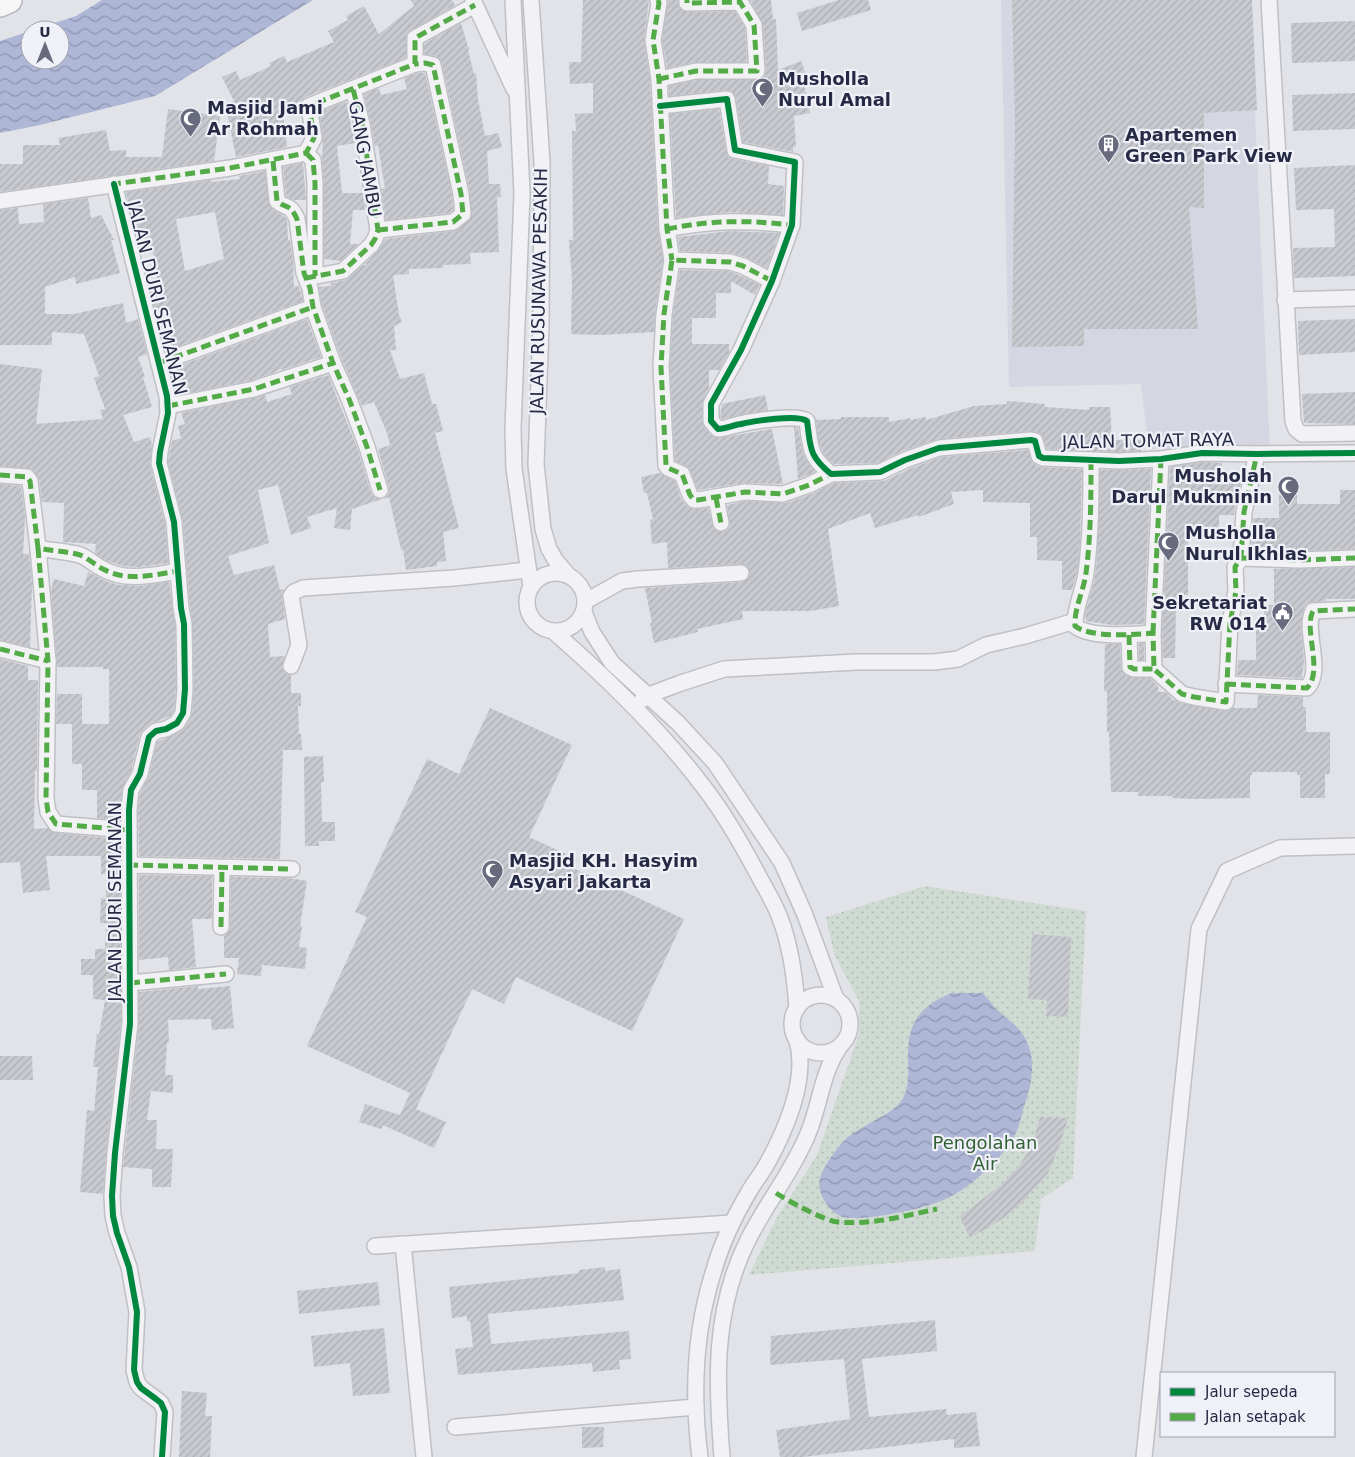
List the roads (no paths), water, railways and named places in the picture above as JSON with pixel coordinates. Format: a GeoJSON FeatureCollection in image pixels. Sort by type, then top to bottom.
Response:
{"type":"FeatureCollection","features":[{"type":"Feature","properties":{"kind":"highway"},"geometry":{"type":"LineString","coordinates":[[0,4],[9,0]]}},
{"type":"Feature","properties":{"kind":"street","name":"JALAN RUSUNAWA PESAKIH"},"geometry":{"type":"LineString","coordinates":[[513,0],[522,194],[513,429],[516,496],[531,587]]}},
{"type":"Feature","properties":{"kind":"street","name":"JALAN RUSUNAWA PESAKIH"},"geometry":{"type":"LineString","coordinates":[[531,0],[542,172],[541,325],[536,464],[545,536],[549,549],[556,561],[568,575]]}},
{"type":"Feature","properties":{"kind":"street"},"geometry":{"type":"LineString","coordinates":[[658,0],[653,40],[659,79],[660,106],[667,229],[672,260],[664,314],[661,368],[666,465],[668,468],[682,474],[690,495],[694,500],[745,492],[783,494],[809,485],[831,474],[818,463],[812,454],[806,421],[804,419],[794,417],[742,423],[721,429],[714,426],[711,421],[711,404],[740,350],[772,280],[792,225],[795,162],[735,150],[728,99],[660,106]]}},
{"type":"Feature","properties":{"kind":"street"},"geometry":{"type":"LineString","coordinates":[[659,79],[696,71],[757,71],[754,25],[740,2],[687,3],[687,0]]}},
{"type":"Feature","properties":{"kind":"street"},"geometry":{"type":"LineString","coordinates":[[1269,0],[1293,421],[1296,429],[1302,434],[1355,433]]}},
{"type":"Feature","properties":{"kind":"street","name":"JALAN RUSUNAWA PESAKIH"},"geometry":{"type":"LineString","coordinates":[[474,2],[518,98]]}},
{"type":"Feature","properties":{"kind":"street"},"geometry":{"type":"LineString","coordinates":[[415,64],[415,38],[474,2]]}},
{"type":"Feature","properties":{"kind":"street"},"geometry":{"type":"LineString","coordinates":[[0,201],[273,161],[306,153],[314,138],[309,106],[415,64],[426,63],[433,65],[461,194],[463,214],[453,222],[378,230],[371,245],[343,272],[311,277]]}},
{"type":"Feature","properties":{"kind":"street","name":"GANG JAMBU"},"geometry":{"type":"LineString","coordinates":[[353,89],[362,124],[378,230]]}},
{"type":"Feature","properties":{"kind":"street"},"geometry":{"type":"LineString","coordinates":[[306,153],[312,160],[315,183],[311,277],[313,307],[333,364],[352,407],[380,490]]}},
{"type":"Feature","properties":{"kind":"street"},"geometry":{"type":"LineString","coordinates":[[273,161],[277,201],[288,206],[293,211],[311,277]]}},
{"type":"Feature","properties":{"kind":"street","name":"JALAN DURI SEMANAN"},"geometry":{"type":"LineString","coordinates":[[114,184],[164,381],[168,406],[159,463],[174,522],[184,624],[183,713],[177,723],[166,729],[156,731],[149,737],[140,774],[132,790],[129,810],[130,1024],[112,1196],[113,1216],[129,1266],[137,1312],[134,1370],[137,1382],[141,1388],[161,1403],[165,1412],[162,1457]]}},
{"type":"Feature","properties":{"kind":"street"},"geometry":{"type":"LineString","coordinates":[[667,229],[707,222],[738,220],[792,225]]}},
{"type":"Feature","properties":{"kind":"street"},"geometry":{"type":"LineString","coordinates":[[672,260],[730,262],[744,266],[772,280]]}},
{"type":"Feature","properties":{"kind":"street"},"geometry":{"type":"LineString","coordinates":[[1285,300],[1355,298]]}},
{"type":"Feature","properties":{"kind":"street"},"geometry":{"type":"LineString","coordinates":[[159,363],[313,307]]}},
{"type":"Feature","properties":{"kind":"street"},"geometry":{"type":"LineString","coordinates":[[168,406],[254,389],[333,364]]}},
{"type":"Feature","properties":{"kind":"street","name":"JALAN TOMAT RAYA"},"geometry":{"type":"LineString","coordinates":[[831,474],[880,472],[905,460],[939,448],[1021,440],[1034,440],[1039,456],[1043,458],[1091,460],[1161,459],[1202,453],[1355,453]]}},
{"type":"Feature","properties":{"kind":"street"},"geometry":{"type":"LineString","coordinates":[[1129,635],[1130,666],[1134,669],[1154,669],[1182,694],[1226,702],[1230,623],[1236,591],[1235,567],[1241,558],[1244,512],[1257,454]]}},
{"type":"Feature","properties":{"kind":"street"},"geometry":{"type":"LineString","coordinates":[[1154,669],[1152,634],[1161,459]]}},
{"type":"Feature","properties":{"kind":"street"},"geometry":{"type":"LineString","coordinates":[[1091,460],[1091,509],[1086,574],[1075,626],[1083,630],[1103,634],[1152,634]]}},
{"type":"Feature","properties":{"kind":"street"},"geometry":{"type":"LineString","coordinates":[[0,476],[23,476],[27,477],[30,481],[48,661],[46,798],[48,812],[56,824],[129,830]]}},
{"type":"Feature","properties":{"kind":"street"},"geometry":{"type":"LineString","coordinates":[[716,498],[721,523]]}},
{"type":"Feature","properties":{"kind":"street"},"geometry":{"type":"LineString","coordinates":[[38,548],[82,556],[102,569],[121,575],[142,577],[178,571]]}},
{"type":"Feature","properties":{"kind":"street"},"geometry":{"type":"LineString","coordinates":[[1241,558],[1299,560],[1355,558]]}},
{"type":"Feature","properties":{"kind":"street"},"geometry":{"type":"LineString","coordinates":[[291,666],[299,645],[291,596],[294,592],[303,588],[454,578],[528,570]]}},
{"type":"Feature","properties":{"kind":"street"},"geometry":{"type":"LineString","coordinates":[[797,1008],[794,971],[780,918],[744,848],[707,791],[666,741],[553,631],[538,625],[528,611],[528,595],[538,578],[560,573],[568,575],[581,586],[592,632],[612,663],[678,723],[715,763],[782,864],[805,915],[836,999]]}},
{"type":"Feature","properties":{"kind":"street"},"geometry":{"type":"LineString","coordinates":[[553,631],[574,626],[579,621],[585,607],[622,582],[638,579],[741,573]]}},
{"type":"Feature","properties":{"kind":"street"},"geometry":{"type":"LineString","coordinates":[[1226,684],[1307,688],[1311,682],[1314,662],[1310,618],[1313,610],[1355,609]]}},
{"type":"Feature","properties":{"kind":"street"},"geometry":{"type":"LineString","coordinates":[[632,706],[649,695],[724,669],[856,662],[934,662],[958,658],[986,645],[1075,622]]}},
{"type":"Feature","properties":{"kind":"street"},"geometry":{"type":"LineString","coordinates":[[0,649],[48,661]]}},
{"type":"Feature","properties":{"kind":"street"},"geometry":{"type":"LineString","coordinates":[[1144,1457],[1199,929],[1227,871],[1280,848],[1355,846]]}},
{"type":"Feature","properties":{"kind":"street"},"geometry":{"type":"LineString","coordinates":[[128,865],[292,869]]}},
{"type":"Feature","properties":{"kind":"street"},"geometry":{"type":"LineString","coordinates":[[221,927],[222,868]]}},
{"type":"Feature","properties":{"kind":"street"},"geometry":{"type":"LineString","coordinates":[[130,983],[226,974]]}},
{"type":"Feature","properties":{"kind":"street"},"geometry":{"type":"LineString","coordinates":[[700,1457],[696,1407],[697,1359],[702,1320],[714,1270],[732,1223],[785,1128],[797,1087],[801,1065],[792,1020],[797,1008],[806,999],[818,995],[830,996],[846,1009],[850,1022],[848,1037],[838,1048],[826,1070],[807,1136],[793,1164],[748,1241],[736,1267],[728,1293],[722,1321],[718,1360],[722,1457]]}},
{"type":"Feature","properties":{"kind":"street"},"geometry":{"type":"LineString","coordinates":[[797,1040],[811,1051],[821,1053],[830,1052],[838,1048]]}},
{"type":"Feature","properties":{"kind":"street"},"geometry":{"type":"LineString","coordinates":[[375,1246],[732,1223]]}},
{"type":"Feature","properties":{"kind":"street"},"geometry":{"type":"LineString","coordinates":[[402,1244],[424,1457]]}},
{"type":"Feature","properties":{"kind":"street"},"geometry":{"type":"LineString","coordinates":[[455,1427],[696,1407]]}},
{"type":"Feature","properties":{"kind":"water"},"geometry":{"type":"Polygon","coordinates":[[[102,0],[313,0],[155,96],[40,125],[0,133],[0,41],[20,34],[20,70],[70,70],[70,20],[64,20],[76,16],[102,0]]]}},
{"type":"Feature","properties":{"kind":"water"},"geometry":{"type":"Polygon","coordinates":[[[952,993],[983,993],[996,1009],[1018,1028],[1027,1041],[1032,1062],[1031,1078],[1028,1095],[1015,1135],[1003,1152],[986,1170],[968,1186],[950,1197],[926,1206],[881,1216],[856,1218],[840,1216],[831,1210],[821,1195],[819,1183],[824,1169],[847,1138],[892,1110],[903,1098],[907,1084],[910,1036],[916,1020],[929,1005],[952,993]]]}},
{"type":"Feature","properties":{"kind":"place","name":"Musholla Nurul Amal"},"geometry":{"type":"Point","coordinates":[762,108]}},
{"type":"Feature","properties":{"kind":"place","name":"Masjid Jami Ar Rohmah"},"geometry":{"type":"Point","coordinates":[191,137]}},
{"type":"Feature","properties":{"kind":"place","name":"Apartemen Green Park View"},"geometry":{"type":"Point","coordinates":[1109,164]}},
{"type":"Feature","properties":{"kind":"place","name":"Musholah Darul Mukminin"},"geometry":{"type":"Point","coordinates":[1288,505]}},
{"type":"Feature","properties":{"kind":"place","name":"Musholla Nurul Ikhlas"},"geometry":{"type":"Point","coordinates":[1169,562]}},
{"type":"Feature","properties":{"kind":"place","name":"Sekretariat RW 014"},"geometry":{"type":"Point","coordinates":[1283,632]}},
{"type":"Feature","properties":{"kind":"place","name":"Masjid KH. Hasyim Asyari Jakarta"},"geometry":{"type":"Point","coordinates":[493,890]}},
{"type":"Feature","properties":{"kind":"park label","name":"Pengolahan Air"},"geometry":{"type":"Point","coordinates":[985,1153]}}]}
